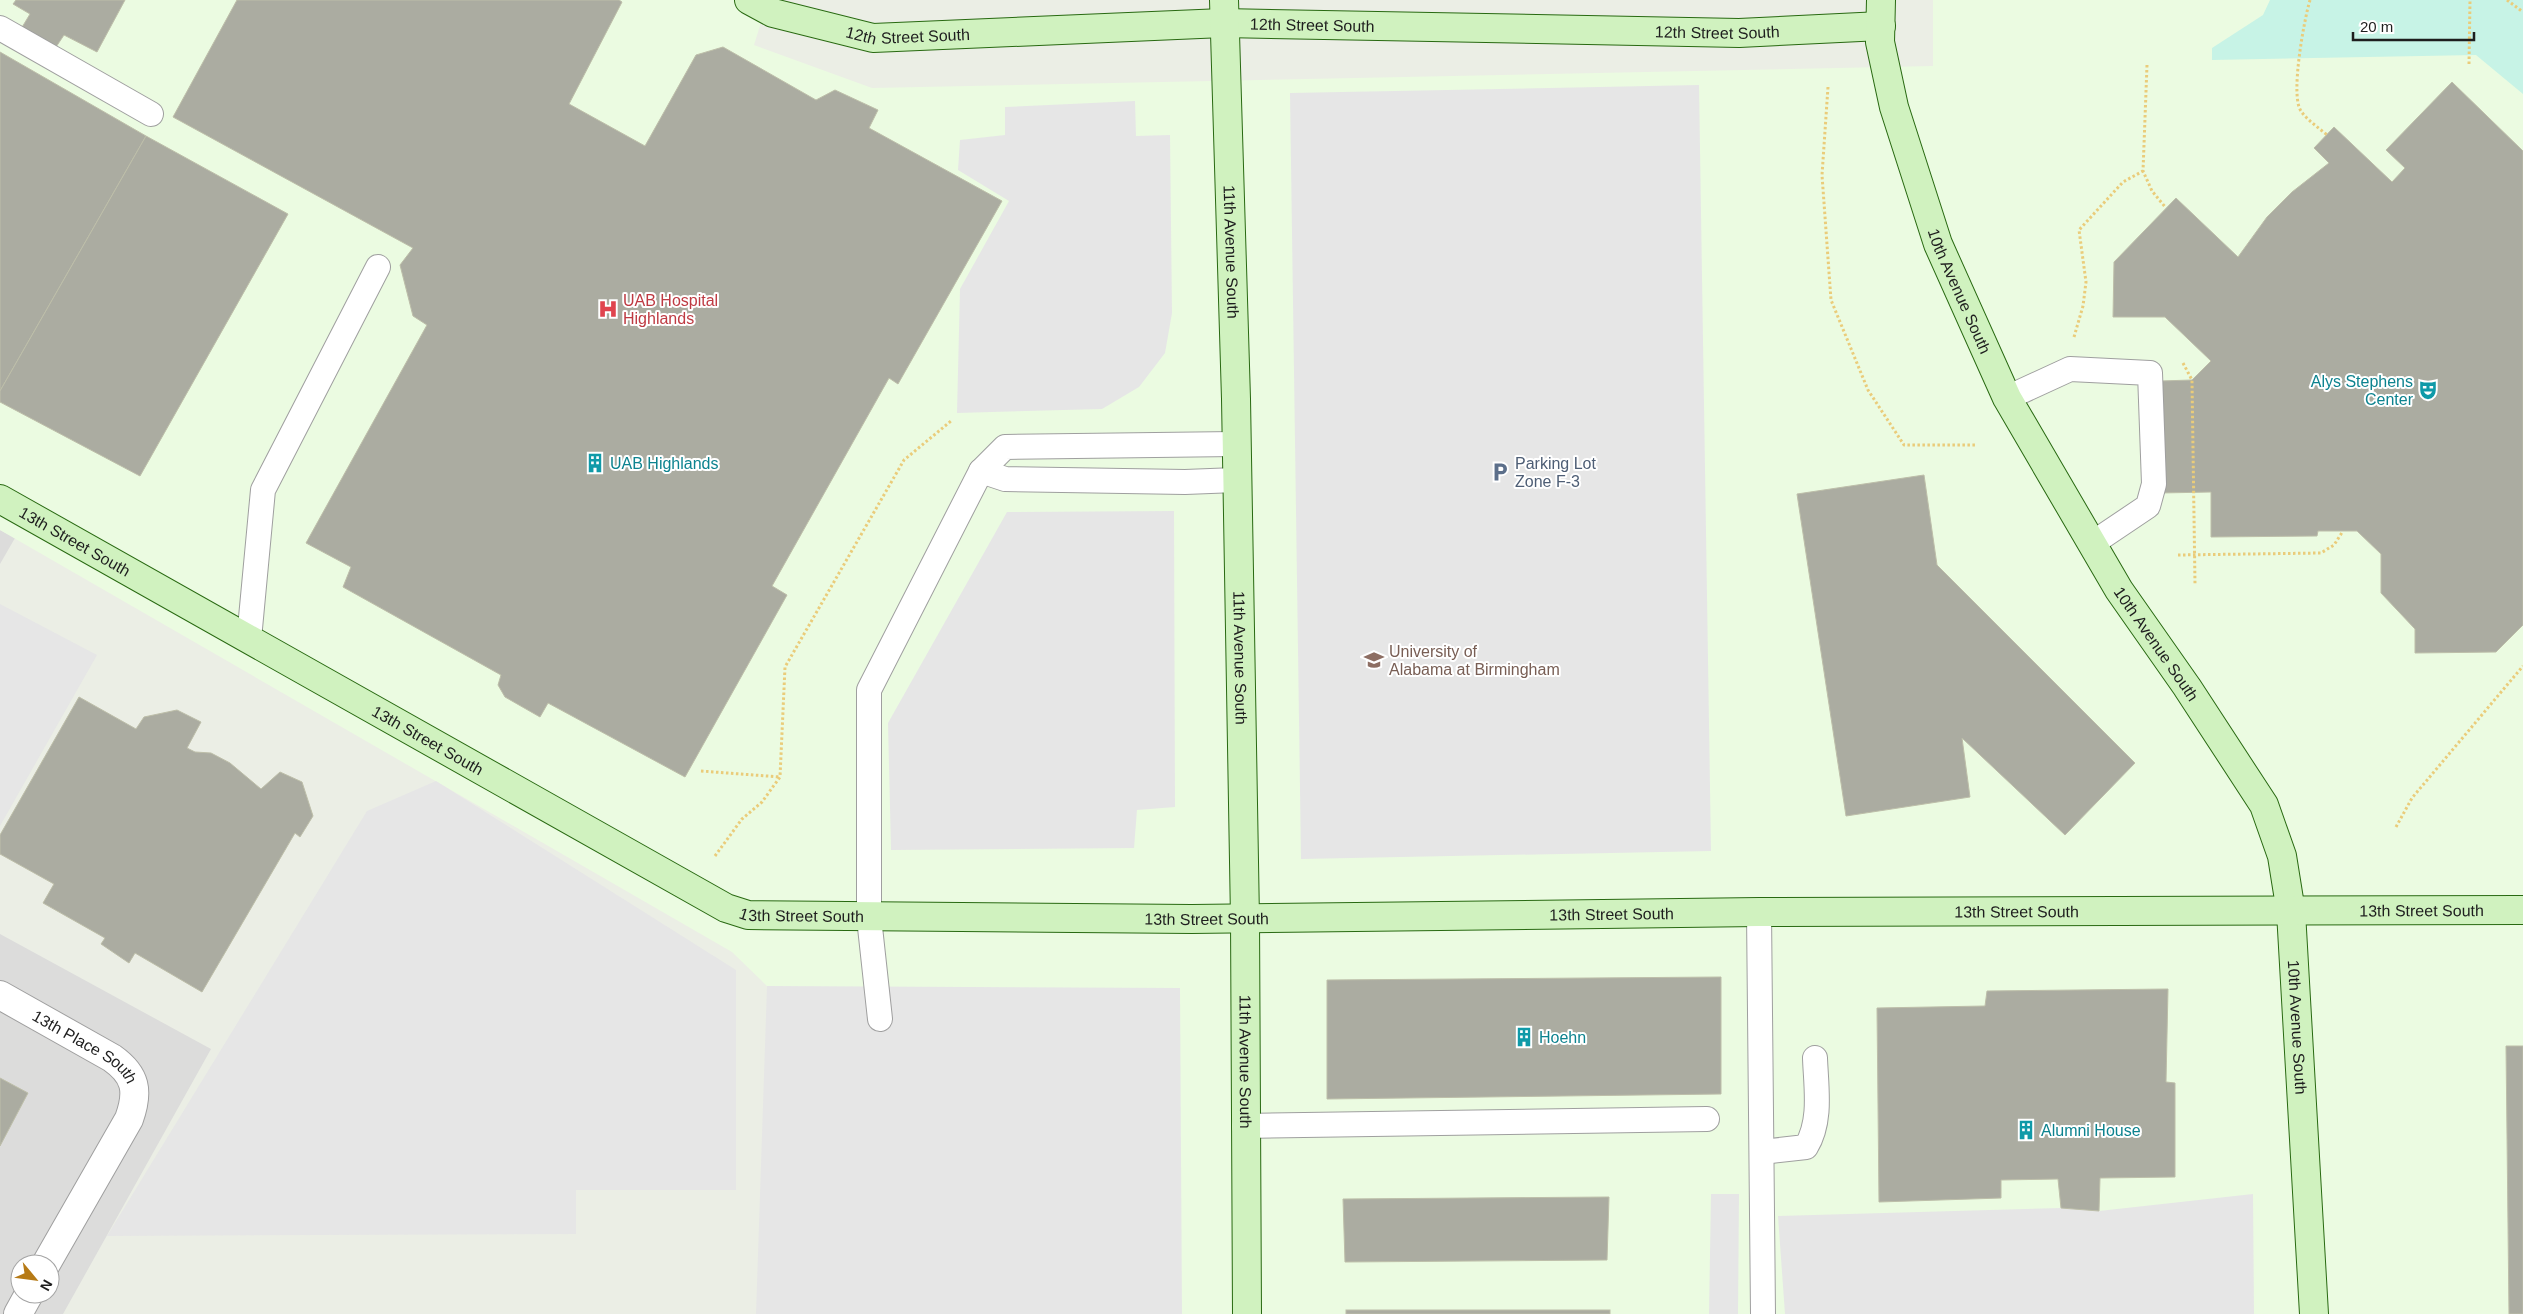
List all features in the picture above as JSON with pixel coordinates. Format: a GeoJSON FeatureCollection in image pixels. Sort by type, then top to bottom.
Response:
{"type":"FeatureCollection","features":[{"type":"Feature","properties":{"kind":"street","name":"12th Street South"},"geometry":{"type":"LineString","coordinates":[[749,0],[773,13],[873,38],[1224,12],[1739,33],[1881,13]]}},
{"type":"Feature","properties":{"kind":"street","name":"11th Avenue South"},"geometry":{"type":"LineString","coordinates":[[1224,12],[1236,389],[1235,444],[1244,919],[1244,1126],[1247,1314]]}},
{"type":"Feature","properties":{"kind":"street","name":"10th Avenue South"},"geometry":{"type":"LineString","coordinates":[[1881,13],[1880,42],[1894,107],[1938,244],[2007,398],[2119,590],[2182,679],[2264,806],[2282,856],[2291,912],[2314,1314]]}},
{"type":"Feature","properties":{"kind":"street","name":"13th Street South"},"geometry":{"type":"LineString","coordinates":[[0,499],[726,908],[748,916],[1244,919],[1759,912],[2523,910]]}},
{"type":"Feature","properties":{"kind":"street","name":"13th Place South"},"geometry":{"type":"LineString","coordinates":[[0,995],[112,1058],[127,1069],[133,1087],[135,1102],[128,1119],[52,1254]]}},
{"type":"Feature","properties":{"kind":"lane"},"geometry":{"type":"LineString","coordinates":[[0,28],[151,114]]}},
{"type":"Feature","properties":{"kind":"lane"},"geometry":{"type":"LineString","coordinates":[[249,639],[264,490],[378,267]]}},
{"type":"Feature","properties":{"kind":"lane"},"geometry":{"type":"LineString","coordinates":[[2007,398],[2070,369],[2150,373],[2154,484],[2148,506],[2093,543]]}},
{"type":"Feature","properties":{"kind":"lane"},"geometry":{"type":"LineString","coordinates":[[880,1019],[869,918],[869,690],[980,471],[1005,447],[1235,444]]}},
{"type":"Feature","properties":{"kind":"lane"},"geometry":{"type":"LineString","coordinates":[[980,471],[1004,479],[1185,482],[1236,480]]}},
{"type":"Feature","properties":{"kind":"lane"},"geometry":{"type":"LineString","coordinates":[[1759,912],[1763,1314]]}},
{"type":"Feature","properties":{"kind":"lane"},"geometry":{"type":"LineString","coordinates":[[1762,1152],[1806,1146],[1814,1134],[1816,1117],[1815,1058]]}},
{"type":"Feature","properties":{"kind":"lane"},"geometry":{"type":"LineString","coordinates":[[1244,1126],[1707,1119]]}},
{"type":"Feature","properties":{"kind":"path"},"geometry":{"type":"LineString","coordinates":[[2310,0],[2298,65],[2297,102],[2301,111],[2327,135]]}},
{"type":"Feature","properties":{"kind":"path"},"geometry":{"type":"LineString","coordinates":[[2469,64],[2470,0]]}},
{"type":"Feature","properties":{"kind":"path"},"geometry":{"type":"LineString","coordinates":[[2507,0],[2523,12]]}},
{"type":"Feature","properties":{"kind":"path"},"geometry":{"type":"LineString","coordinates":[[2147,65],[2143,171],[2152,191],[2166,208]]}},
{"type":"Feature","properties":{"kind":"path"},"geometry":{"type":"LineString","coordinates":[[1828,87],[1822,175],[1831,300],[1868,390],[1904,445],[1977,445]]}},
{"type":"Feature","properties":{"kind":"path"},"geometry":{"type":"LineString","coordinates":[[2074,338],[2083,306],[2086,282],[2079,230],[2123,182],[2143,171]]}},
{"type":"Feature","properties":{"kind":"path"},"geometry":{"type":"LineString","coordinates":[[715,856],[742,819],[762,802],[780,777],[785,667],[904,460],[951,421]]}},
{"type":"Feature","properties":{"kind":"path"},"geometry":{"type":"LineString","coordinates":[[2178,555],[2321,553],[2334,545],[2343,531]]}},
{"type":"Feature","properties":{"kind":"path"},"geometry":{"type":"LineString","coordinates":[[2396,827],[2412,798],[2523,666]]}},
{"type":"Feature","properties":{"kind":"path"},"geometry":{"type":"LineString","coordinates":[[701,771],[780,777]]}},
{"type":"Feature","properties":{"kind":"shaded area","name":"University of Alabama at Birmingham"},"geometry":{"type":"Polygon","coordinates":[[[0,0],[768,0],[754,45],[872,88],[1933,66],[1933,0],[2523,0],[2523,1314],[771,1314],[767,986],[732,952],[0,530],[0,0]]]}},
{"type":"Feature","properties":{"kind":"shaded area"},"geometry":{"type":"Polygon","coordinates":[[[2270,0],[2523,0],[2523,94],[2476,55],[2212,60],[2212,48],[2263,15],[2270,0]]]}},
{"type":"Feature","properties":{"kind":"shaded area","name":"Parking Lot Zone F-3"},"geometry":{"type":"Polygon","coordinates":[[[1699,85],[1711,851],[1301,859],[1290,93],[1699,85]]]}},
{"type":"Feature","properties":{"kind":"shaded area"},"geometry":{"type":"Polygon","coordinates":[[[1135,101],[1136,136],[1170,135],[1172,313],[1165,353],[1139,387],[1102,409],[957,413],[960,289],[1009,201],[958,170],[960,140],[1005,135],[1005,107],[1135,101]]]}},
{"type":"Feature","properties":{"kind":"shaded area"},"geometry":{"type":"Polygon","coordinates":[[[1174,511],[1175,807],[1137,810],[1134,848],[891,850],[888,723],[1007,512],[1174,511]]]}},
{"type":"Feature","properties":{"kind":"shaded area"},"geometry":{"type":"Polygon","coordinates":[[[0,530],[15,538],[0,564],[0,530]]]}},
{"type":"Feature","properties":{"kind":"shaded area"},"geometry":{"type":"Polygon","coordinates":[[[0,604],[97,655],[0,826],[0,604]]]}},
{"type":"Feature","properties":{"kind":"shaded area"},"geometry":{"type":"Polygon","coordinates":[[[436,781],[736,970],[736,1190],[576,1190],[576,1234],[107,1236],[367,811],[436,781]]]}},
{"type":"Feature","properties":{"kind":"shaded area"},"geometry":{"type":"Polygon","coordinates":[[[0,934],[211,1049],[63,1314],[0,1314],[0,934]]]}},
{"type":"Feature","properties":{"kind":"shaded area"},"geometry":{"type":"Polygon","coordinates":[[[767,986],[1180,988],[1182,1314],[756,1314],[767,986]]]}},
{"type":"Feature","properties":{"kind":"shaded area"},"geometry":{"type":"Polygon","coordinates":[[[1711,1194],[1739,1194],[1738,1314],[1709,1314],[1711,1194]]]}},
{"type":"Feature","properties":{"kind":"shaded area"},"geometry":{"type":"Polygon","coordinates":[[[2253,1194],[2254,1314],[1785,1314],[1778,1216],[2061,1208],[2099,1211],[2253,1194]]]}},
{"type":"Feature","properties":{"kind":"building"},"geometry":{"type":"Polygon","coordinates":[[[16,0],[125,0],[97,52],[64,35],[56,47],[21,29],[30,14],[13,4],[16,0]]]}},
{"type":"Feature","properties":{"kind":"building","name":"UAB Highlands"},"geometry":{"type":"Polygon","coordinates":[[[237,0],[619,0],[622,2],[569,104],[645,146],[696,55],[723,47],[816,100],[835,90],[878,110],[869,128],[1002,201],[898,384],[889,378],[772,586],[787,595],[685,777],[548,703],[540,717],[505,697],[498,685],[501,675],[343,587],[351,567],[306,543],[427,325],[413,316],[400,265],[413,248],[173,117],[237,0]]]}},
{"type":"Feature","properties":{"kind":"building"},"geometry":{"type":"Polygon","coordinates":[[[0,52],[146,136],[0,391],[0,52]]]}},
{"type":"Feature","properties":{"kind":"building","name":"Alys Stephens Center"},"geometry":{"type":"Polygon","coordinates":[[[2452,82],[2523,151],[2523,625],[2496,652],[2415,653],[2415,629],[2381,593],[2381,554],[2357,531],[2318,531],[2317,536],[2211,537],[2211,492],[2160,493],[2160,381],[2192,380],[2211,361],[2165,317],[2113,317],[2114,262],[2176,198],[2238,257],[2267,217],[2292,192],[2329,163],[2314,148],[2334,127],[2392,182],[2405,168],[2386,150],[2452,82]]]}},
{"type":"Feature","properties":{"kind":"building"},"geometry":{"type":"Polygon","coordinates":[[[146,136],[288,214],[140,476],[0,402],[0,391],[146,136]]]}},
{"type":"Feature","properties":{"kind":"building"},"geometry":{"type":"Polygon","coordinates":[[[1924,475],[1937,565],[2135,763],[2065,835],[1962,738],[1970,797],[1846,816],[1797,494],[1924,475]]]}},
{"type":"Feature","properties":{"kind":"building"},"geometry":{"type":"Polygon","coordinates":[[[79,697],[136,729],[144,717],[177,710],[201,722],[187,748],[195,752],[211,753],[230,763],[261,789],[280,772],[302,782],[313,816],[300,837],[295,833],[202,992],[135,953],[129,963],[101,944],[105,938],[43,903],[54,884],[0,854],[0,835],[79,697]]]}},
{"type":"Feature","properties":{"kind":"building","name":"Hoehn"},"geometry":{"type":"Polygon","coordinates":[[[1721,977],[1721,1094],[1327,1099],[1327,980],[1721,977]]]}},
{"type":"Feature","properties":{"kind":"building","name":"Alumni House"},"geometry":{"type":"Polygon","coordinates":[[[2168,989],[2166,1082],[2175,1083],[2175,1177],[2100,1178],[2099,1211],[2061,1208],[2058,1179],[2001,1180],[2001,1198],[1879,1202],[1877,1008],[1985,1006],[1987,991],[2168,989]]]}},
{"type":"Feature","properties":{"kind":"building"},"geometry":{"type":"Polygon","coordinates":[[[2506,1046],[2523,1046],[2523,1314],[2509,1314],[2506,1046]]]}},
{"type":"Feature","properties":{"kind":"building"},"geometry":{"type":"Polygon","coordinates":[[[0,1078],[28,1093],[0,1146],[0,1078]]]}},
{"type":"Feature","properties":{"kind":"building"},"geometry":{"type":"Polygon","coordinates":[[[1609,1197],[1607,1260],[1345,1262],[1343,1199],[1609,1197]]]}},
{"type":"Feature","properties":{"kind":"building"},"geometry":{"type":"Polygon","coordinates":[[[1346,1310],[1610,1310],[1610,1314],[1346,1314],[1346,1310]]]}},
{"type":"Feature","properties":{"kind":"place","name":"UAB Hospital Highlands"},"geometry":{"type":"Point","coordinates":[608,309]}},
{"type":"Feature","properties":{"kind":"place","name":"Alys Stephens Center"},"geometry":{"type":"Point","coordinates":[2428,390]}},
{"type":"Feature","properties":{"kind":"place","name":"UAB Highlands"},"geometry":{"type":"Point","coordinates":[595,463]}},
{"type":"Feature","properties":{"kind":"place","name":"Parking Lot Zone F-3"},"geometry":{"type":"Point","coordinates":[1500,472]}},
{"type":"Feature","properties":{"kind":"place","name":"University of Alabama at Birmingham"},"geometry":{"type":"Point","coordinates":[1374,660]}},
{"type":"Feature","properties":{"kind":"place","name":"Hoehn"},"geometry":{"type":"Point","coordinates":[1524,1037]}},
{"type":"Feature","properties":{"kind":"place","name":"Alumni House"},"geometry":{"type":"Point","coordinates":[2026,1130]}}]}
